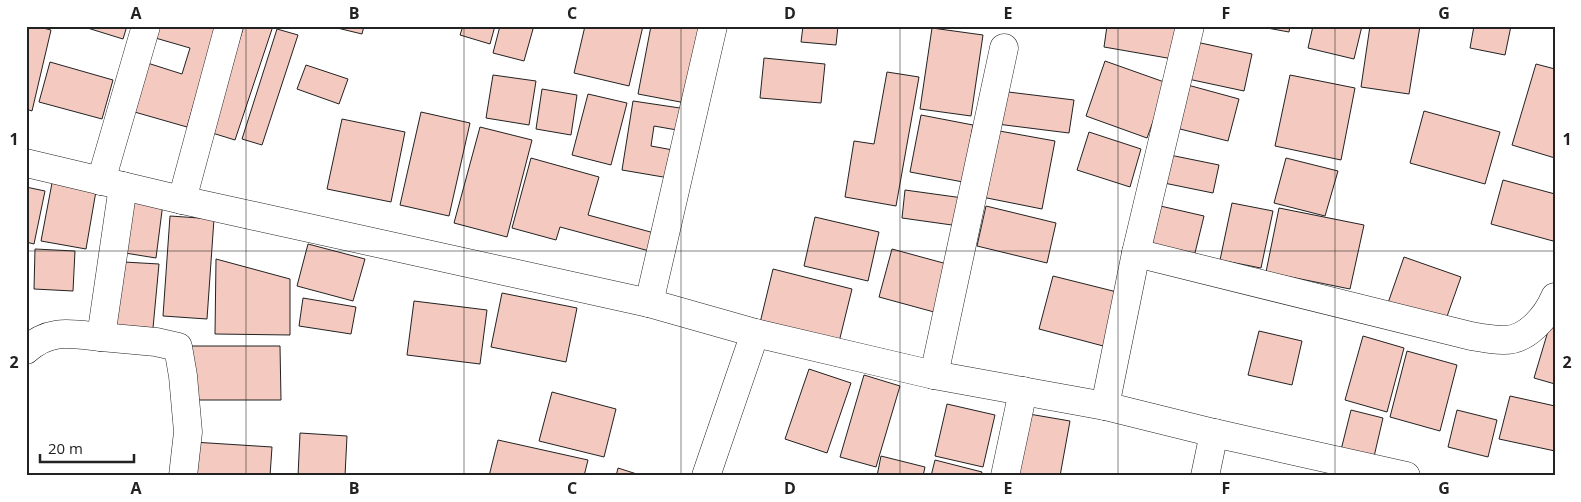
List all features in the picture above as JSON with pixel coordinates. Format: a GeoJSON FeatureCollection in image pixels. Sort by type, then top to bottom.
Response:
{"type":"FeatureCollection","features":[{"type":"Feature","properties":{"kind":"street"},"geometry":{"type":"LineString","coordinates":[[100,337],[112,184],[146,26]]}},
{"type":"Feature","properties":{"kind":"street"},"geometry":{"type":"LineString","coordinates":[[182,200],[229,26]]}},
{"type":"Feature","properties":{"kind":"street"},"geometry":{"type":"LineString","coordinates":[[649,303],[713,26]]}},
{"type":"Feature","properties":{"kind":"street"},"geometry":{"type":"LineString","coordinates":[[1105,406],[1136,253],[1190,26]]}},
{"type":"Feature","properties":{"kind":"street"},"geometry":{"type":"LineString","coordinates":[[934,375],[1004,48]]}},
{"type":"Feature","properties":{"kind":"street"},"geometry":{"type":"LineString","coordinates":[[26,163],[182,200],[649,303],[755,333],[934,375],[1105,406],[1214,433],[1406,476]]}},
{"type":"Feature","properties":{"kind":"street"},"geometry":{"type":"LineString","coordinates":[[1136,253],[1472,336],[1505,340],[1524,334],[1536,325],[1550,309],[1555,297]]}},
{"type":"Feature","properties":{"kind":"street"},"geometry":{"type":"LineString","coordinates":[[26,350],[34,343],[59,333],[156,342],[178,347],[183,376],[188,432],[183,476]]}},
{"type":"Feature","properties":{"kind":"street"},"geometry":{"type":"LineString","coordinates":[[706,476],[755,333]]}},
{"type":"Feature","properties":{"kind":"street"},"geometry":{"type":"LineString","coordinates":[[1005,476],[1022,391]]}},
{"type":"Feature","properties":{"kind":"street"},"geometry":{"type":"LineString","coordinates":[[1205,476],[1214,433]]}},
{"type":"Feature","properties":{"kind":"building"},"geometry":{"type":"Polygon","coordinates":[[[26,26],[51,30],[32,111],[26,109],[26,26]]]}},
{"type":"Feature","properties":{"kind":"building"},"geometry":{"type":"Polygon","coordinates":[[[81,26],[127,26],[123,39],[81,26]]]}},
{"type":"Feature","properties":{"kind":"building"},"geometry":{"type":"Polygon","coordinates":[[[148,26],[217,26],[187,127],[124,109],[138,60],[182,74],[190,48],[145,35],[148,26]]]}},
{"type":"Feature","properties":{"kind":"building"},"geometry":{"type":"Polygon","coordinates":[[[244,26],[273,26],[235,140],[209,132],[244,26]]]}},
{"type":"Feature","properties":{"kind":"building"},"geometry":{"type":"Polygon","coordinates":[[[329,26],[364,26],[362,34],[329,26]]]}},
{"type":"Feature","properties":{"kind":"building"},"geometry":{"type":"Polygon","coordinates":[[[463,26],[495,26],[490,44],[460,35],[463,26]]]}},
{"type":"Feature","properties":{"kind":"building"},"geometry":{"type":"Polygon","coordinates":[[[500,26],[524,26],[533,29],[524,61],[493,53],[500,26]]]}},
{"type":"Feature","properties":{"kind":"building"},"geometry":{"type":"Polygon","coordinates":[[[585,26],[643,26],[629,86],[574,73],[585,26]]]}},
{"type":"Feature","properties":{"kind":"building"},"geometry":{"type":"Polygon","coordinates":[[[651,26],[696,26],[706,28],[691,104],[638,94],[651,26]]]}},
{"type":"Feature","properties":{"kind":"building"},"geometry":{"type":"Polygon","coordinates":[[[803,26],[838,26],[836,45],[801,42],[803,26]]]}},
{"type":"Feature","properties":{"kind":"building"},"geometry":{"type":"Polygon","coordinates":[[[1107,26],[1179,26],[1173,59],[1104,47],[1107,26]]]}},
{"type":"Feature","properties":{"kind":"building"},"geometry":{"type":"Polygon","coordinates":[[[1256,26],[1290,26],[1289,32],[1256,26]]]}},
{"type":"Feature","properties":{"kind":"building"},"geometry":{"type":"Polygon","coordinates":[[[1313,26],[1362,26],[1354,59],[1308,48],[1313,26]]]}},
{"type":"Feature","properties":{"kind":"building"},"geometry":{"type":"Polygon","coordinates":[[[1370,26],[1420,26],[1409,94],[1361,87],[1370,26]]]}},
{"type":"Feature","properties":{"kind":"building"},"geometry":{"type":"Polygon","coordinates":[[[1474,26],[1511,26],[1505,55],[1470,48],[1474,26]]]}},
{"type":"Feature","properties":{"kind":"building"},"geometry":{"type":"Polygon","coordinates":[[[932,28],[983,35],[971,116],[920,109],[932,28]]]}},
{"type":"Feature","properties":{"kind":"building"},"geometry":{"type":"Polygon","coordinates":[[[277,29],[298,35],[262,145],[242,139],[277,29]]]}},
{"type":"Feature","properties":{"kind":"building"},"geometry":{"type":"Polygon","coordinates":[[[1196,42],[1252,54],[1244,91],[1188,79],[1196,42]]]}},
{"type":"Feature","properties":{"kind":"building"},"geometry":{"type":"Polygon","coordinates":[[[764,58],[825,64],[821,103],[760,98],[764,58]]]}},
{"type":"Feature","properties":{"kind":"building"},"geometry":{"type":"Polygon","coordinates":[[[1105,61],[1167,83],[1147,138],[1086,116],[1105,61]]]}},
{"type":"Feature","properties":{"kind":"building"},"geometry":{"type":"Polygon","coordinates":[[[50,62],[113,80],[102,119],[39,102],[50,62]]]}},
{"type":"Feature","properties":{"kind":"building"},"geometry":{"type":"Polygon","coordinates":[[[1536,64],[1555,69],[1555,158],[1512,145],[1536,64]]]}},
{"type":"Feature","properties":{"kind":"building"},"geometry":{"type":"Polygon","coordinates":[[[306,65],[348,79],[339,104],[297,89],[306,65]]]}},
{"type":"Feature","properties":{"kind":"building"},"geometry":{"type":"Polygon","coordinates":[[[887,72],[919,77],[896,206],[845,197],[854,141],[874,144],[887,72]]]}},
{"type":"Feature","properties":{"kind":"building"},"geometry":{"type":"Polygon","coordinates":[[[493,75],[536,81],[529,125],[486,118],[493,75]]]}},
{"type":"Feature","properties":{"kind":"building"},"geometry":{"type":"Polygon","coordinates":[[[1290,75],[1355,88],[1341,160],[1275,146],[1290,75]]]}},
{"type":"Feature","properties":{"kind":"building"},"geometry":{"type":"Polygon","coordinates":[[[1184,84],[1239,99],[1228,141],[1172,127],[1184,84]]]}},
{"type":"Feature","properties":{"kind":"building"},"geometry":{"type":"Polygon","coordinates":[[[542,89],[577,95],[571,135],[536,129],[542,89]]]}},
{"type":"Feature","properties":{"kind":"building"},"geometry":{"type":"Polygon","coordinates":[[[1000,91],[1074,100],[1069,133],[997,124],[1000,91]]]}},
{"type":"Feature","properties":{"kind":"building"},"geometry":{"type":"Polygon","coordinates":[[[588,94],[627,103],[611,165],[572,155],[588,94]]]}},
{"type":"Feature","properties":{"kind":"building"},"geometry":{"type":"Polygon","coordinates":[[[633,101],[680,108],[677,130],[654,126],[651,146],[673,150],[669,178],[622,170],[633,101]]]}},
{"type":"Feature","properties":{"kind":"building"},"geometry":{"type":"Polygon","coordinates":[[[1424,111],[1500,132],[1485,184],[1410,163],[1424,111]]]}},
{"type":"Feature","properties":{"kind":"building"},"geometry":{"type":"Polygon","coordinates":[[[421,112],[470,123],[449,216],[400,205],[421,112]]]}},
{"type":"Feature","properties":{"kind":"building"},"geometry":{"type":"Polygon","coordinates":[[[921,115],[973,125],[963,182],[910,172],[921,115]]]}},
{"type":"Feature","properties":{"kind":"building"},"geometry":{"type":"Polygon","coordinates":[[[342,119],[405,132],[391,202],[327,189],[342,119]]]}},
{"type":"Feature","properties":{"kind":"building"},"geometry":{"type":"Polygon","coordinates":[[[480,127],[532,140],[507,237],[454,223],[480,127]]]}},
{"type":"Feature","properties":{"kind":"building"},"geometry":{"type":"Polygon","coordinates":[[[994,130],[1055,141],[1042,209],[982,197],[994,130]]]}},
{"type":"Feature","properties":{"kind":"building"},"geometry":{"type":"Polygon","coordinates":[[[1089,132],[1141,149],[1130,187],[1077,170],[1089,132]]]}},
{"type":"Feature","properties":{"kind":"building"},"geometry":{"type":"Polygon","coordinates":[[[1165,154],[1219,165],[1213,193],[1159,182],[1165,154]]]}},
{"type":"Feature","properties":{"kind":"building"},"geometry":{"type":"Polygon","coordinates":[[[531,158],[599,177],[588,215],[658,234],[653,252],[560,227],[556,240],[512,228],[531,158]]]}},
{"type":"Feature","properties":{"kind":"building"},"geometry":{"type":"Polygon","coordinates":[[[1286,158],[1338,171],[1325,216],[1274,203],[1286,158]]]}},
{"type":"Feature","properties":{"kind":"building"},"geometry":{"type":"Polygon","coordinates":[[[1503,180],[1555,194],[1555,236],[1553,241],[1491,224],[1503,180]]]}},
{"type":"Feature","properties":{"kind":"building"},"geometry":{"type":"Polygon","coordinates":[[[52,183],[96,191],[86,249],[41,241],[52,183]]]}},
{"type":"Feature","properties":{"kind":"building"},"geometry":{"type":"Polygon","coordinates":[[[26,187],[45,191],[34,244],[26,242],[26,187]]]}},
{"type":"Feature","properties":{"kind":"building"},"geometry":{"type":"Polygon","coordinates":[[[905,190],[963,198],[959,226],[902,218],[905,190]]]}},
{"type":"Feature","properties":{"kind":"building"},"geometry":{"type":"Polygon","coordinates":[[[128,198],[163,203],[156,258],[125,253],[128,198]]]}},
{"type":"Feature","properties":{"kind":"building"},"geometry":{"type":"Polygon","coordinates":[[[1232,203],[1273,211],[1261,268],[1220,260],[1232,203]]]}},
{"type":"Feature","properties":{"kind":"building"},"geometry":{"type":"Polygon","coordinates":[[[1156,205],[1204,216],[1194,257],[1146,246],[1156,205]]]}},
{"type":"Feature","properties":{"kind":"building"},"geometry":{"type":"Polygon","coordinates":[[[986,206],[1056,223],[1047,263],[977,246],[986,206]]]}},
{"type":"Feature","properties":{"kind":"building"},"geometry":{"type":"Polygon","coordinates":[[[1279,208],[1364,225],[1350,289],[1266,272],[1279,208]]]}},
{"type":"Feature","properties":{"kind":"building"},"geometry":{"type":"Polygon","coordinates":[[[170,216],[214,219],[207,319],[163,316],[170,216]]]}},
{"type":"Feature","properties":{"kind":"building"},"geometry":{"type":"Polygon","coordinates":[[[815,217],[879,232],[868,281],[804,266],[815,217]]]}},
{"type":"Feature","properties":{"kind":"building"},"geometry":{"type":"Polygon","coordinates":[[[308,244],[365,259],[353,301],[297,286],[308,244]]]}},
{"type":"Feature","properties":{"kind":"building"},"geometry":{"type":"Polygon","coordinates":[[[35,249],[75,251],[73,291],[34,289],[35,249]]]}},
{"type":"Feature","properties":{"kind":"building"},"geometry":{"type":"Polygon","coordinates":[[[892,249],[947,264],[934,312],[879,297],[892,249]]]}},
{"type":"Feature","properties":{"kind":"building"},"geometry":{"type":"Polygon","coordinates":[[[1404,257],[1461,277],[1445,322],[1388,303],[1404,257]]]}},
{"type":"Feature","properties":{"kind":"building"},"geometry":{"type":"Polygon","coordinates":[[[216,259],[290,279],[290,335],[215,334],[216,259]]]}},
{"type":"Feature","properties":{"kind":"building"},"geometry":{"type":"Polygon","coordinates":[[[124,262],[159,264],[153,328],[115,325],[124,262]]]}},
{"type":"Feature","properties":{"kind":"building"},"geometry":{"type":"Polygon","coordinates":[[[773,269],[852,289],[839,342],[760,323],[773,269]]]}},
{"type":"Feature","properties":{"kind":"building"},"geometry":{"type":"Polygon","coordinates":[[[1053,276],[1121,293],[1107,347],[1039,329],[1053,276]]]}},
{"type":"Feature","properties":{"kind":"building"},"geometry":{"type":"Polygon","coordinates":[[[502,293],[577,308],[566,362],[491,347],[502,293]]]}},
{"type":"Feature","properties":{"kind":"building"},"geometry":{"type":"Polygon","coordinates":[[[303,298],[356,307],[351,334],[299,326],[303,298]]]}},
{"type":"Feature","properties":{"kind":"building"},"geometry":{"type":"Polygon","coordinates":[[[414,301],[487,310],[480,364],[407,355],[414,301]]]}},
{"type":"Feature","properties":{"kind":"building"},"geometry":{"type":"Polygon","coordinates":[[[1555,312],[1555,384],[1534,378],[1555,312]]]}},
{"type":"Feature","properties":{"kind":"building"},"geometry":{"type":"Polygon","coordinates":[[[1259,331],[1302,341],[1292,385],[1248,375],[1259,331]]]}},
{"type":"Feature","properties":{"kind":"building"},"geometry":{"type":"Polygon","coordinates":[[[1363,336],[1404,348],[1387,412],[1345,400],[1363,336]]]}},
{"type":"Feature","properties":{"kind":"building"},"geometry":{"type":"Polygon","coordinates":[[[189,346],[280,346],[281,400],[189,400],[189,346]]]}},
{"type":"Feature","properties":{"kind":"building"},"geometry":{"type":"Polygon","coordinates":[[[1407,351],[1457,365],[1440,431],[1390,417],[1407,351]]]}},
{"type":"Feature","properties":{"kind":"building"},"geometry":{"type":"Polygon","coordinates":[[[809,369],[851,383],[827,453],[785,439],[809,369]]]}},
{"type":"Feature","properties":{"kind":"building"},"geometry":{"type":"Polygon","coordinates":[[[864,375],[900,386],[876,467],[840,457],[864,375]]]}},
{"type":"Feature","properties":{"kind":"building"},"geometry":{"type":"Polygon","coordinates":[[[552,392],[616,409],[604,457],[539,441],[552,392]]]}},
{"type":"Feature","properties":{"kind":"building"},"geometry":{"type":"Polygon","coordinates":[[[1510,396],[1555,406],[1555,451],[1499,439],[1510,396]]]}},
{"type":"Feature","properties":{"kind":"building"},"geometry":{"type":"Polygon","coordinates":[[[947,404],[995,415],[983,467],[935,456],[947,404]]]}},
{"type":"Feature","properties":{"kind":"building"},"geometry":{"type":"Polygon","coordinates":[[[1351,410],[1383,418],[1373,461],[1340,454],[1351,410]]]}},
{"type":"Feature","properties":{"kind":"building"},"geometry":{"type":"Polygon","coordinates":[[[1457,410],[1497,420],[1488,457],[1448,447],[1457,410]]]}},
{"type":"Feature","properties":{"kind":"building"},"geometry":{"type":"Polygon","coordinates":[[[1029,414],[1070,421],[1060,476],[1017,476],[1029,414]]]}},
{"type":"Feature","properties":{"kind":"building"},"geometry":{"type":"Polygon","coordinates":[[[300,433],[347,436],[345,476],[298,476],[300,433]]]}},
{"type":"Feature","properties":{"kind":"building"},"geometry":{"type":"Polygon","coordinates":[[[498,440],[588,460],[584,476],[489,476],[498,440]]]}},
{"type":"Feature","properties":{"kind":"building"},"geometry":{"type":"Polygon","coordinates":[[[193,442],[272,447],[270,476],[224,474],[224,476],[190,476],[193,442]]]}},
{"type":"Feature","properties":{"kind":"building"},"geometry":{"type":"Polygon","coordinates":[[[881,456],[925,467],[923,476],[877,476],[881,456]]]}},
{"type":"Feature","properties":{"kind":"building"},"geometry":{"type":"Polygon","coordinates":[[[935,460],[982,472],[981,476],[931,476],[935,460]]]}},
{"type":"Feature","properties":{"kind":"building"},"geometry":{"type":"Polygon","coordinates":[[[618,468],[643,476],[616,476],[618,468]]]}}]}
